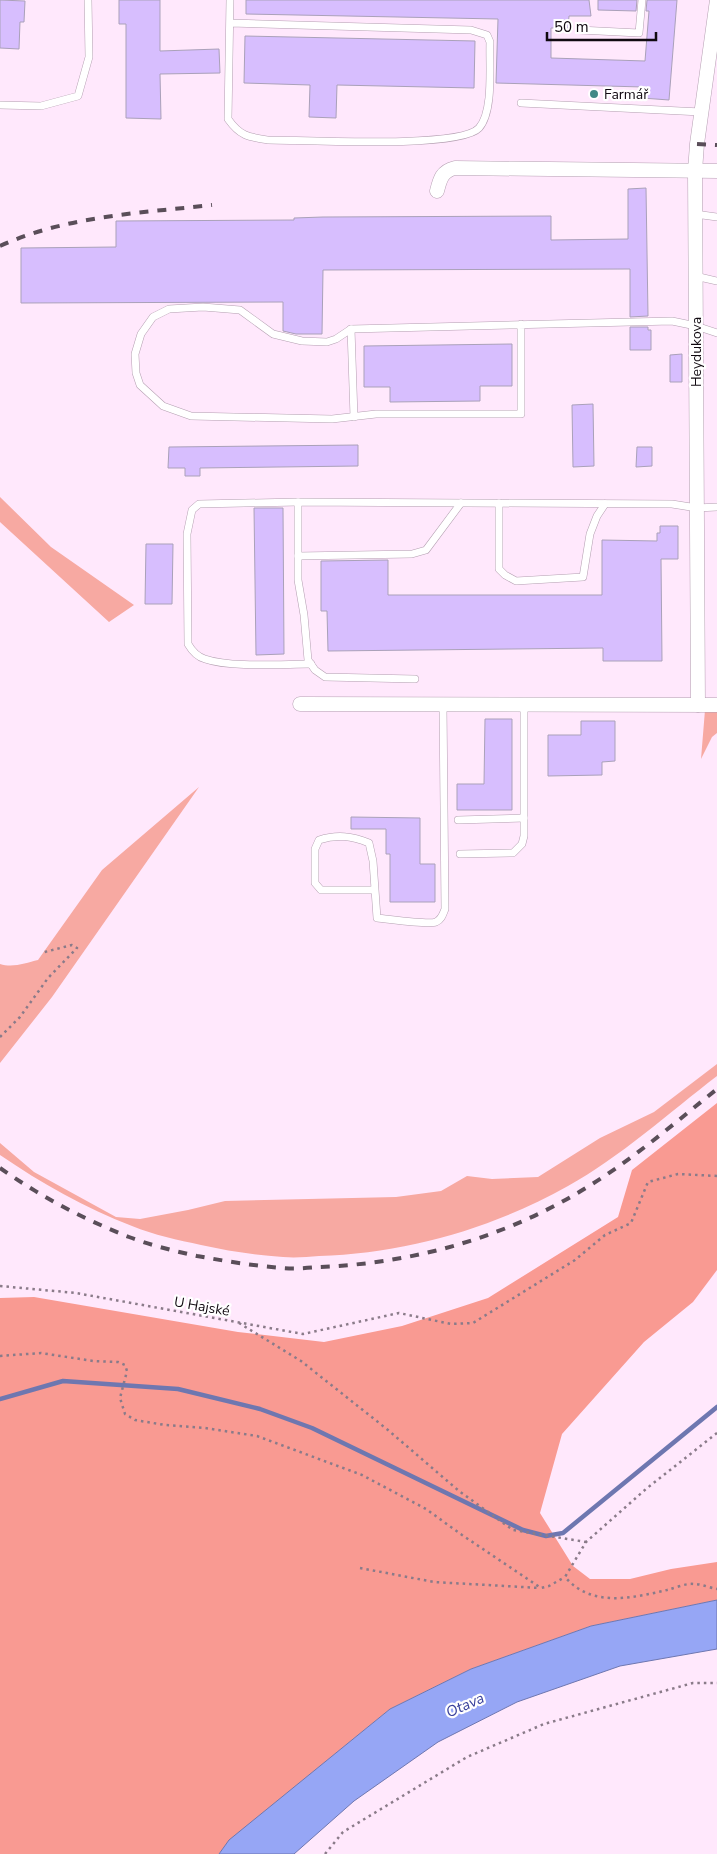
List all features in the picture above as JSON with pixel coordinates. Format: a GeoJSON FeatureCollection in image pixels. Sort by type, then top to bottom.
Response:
{"type":"FeatureCollection","features":[{"type":"Feature","properties":{"kind":"street","name":"Heydukova"},"geometry":{"type":"LineString","coordinates":[[698,705],[695,171],[701,112],[716,19],[717,0]]}},
{"type":"Feature","properties":{"kind":"street"},"geometry":{"type":"LineString","coordinates":[[437,191],[443,174],[448,169],[455,168],[717,171]]}},
{"type":"Feature","properties":{"kind":"street"},"geometry":{"type":"LineString","coordinates":[[300,704],[717,705]]}},
{"type":"Feature","properties":{"kind":"lane"},"geometry":{"type":"LineString","coordinates":[[0,105],[41,106],[78,96],[89,57],[88,0]]}},
{"type":"Feature","properties":{"kind":"lane"},"geometry":{"type":"LineString","coordinates":[[230,0],[228,119],[236,130],[250,138],[268,140],[401,142],[453,137],[478,130],[485,120],[488,103],[490,42],[486,35],[481,32],[471,30],[230,23]]}},
{"type":"Feature","properties":{"kind":"lane"},"geometry":{"type":"LineString","coordinates":[[578,30],[639,33],[642,0]]}},
{"type":"Feature","properties":{"kind":"lane"},"geometry":{"type":"LineString","coordinates":[[521,103],[701,112]]}},
{"type":"Feature","properties":{"kind":"lane"},"geometry":{"type":"LineString","coordinates":[[695,214],[717,217]]}},
{"type":"Feature","properties":{"kind":"lane"},"geometry":{"type":"LineString","coordinates":[[695,276],[717,281]]}},
{"type":"Feature","properties":{"kind":"lane"},"geometry":{"type":"LineString","coordinates":[[521,324],[521,414],[376,414],[332,419],[190,416],[163,406],[140,385],[136,373],[135,354],[141,334],[153,317],[169,309],[203,307],[240,310],[274,334],[302,342],[327,342],[336,339],[350,329],[521,324],[672,321],[717,333]]}},
{"type":"Feature","properties":{"kind":"lane"},"geometry":{"type":"LineString","coordinates":[[350,329],[354,417]]}},
{"type":"Feature","properties":{"kind":"lane"},"geometry":{"type":"LineString","coordinates":[[311,664],[221,663],[203,659],[192,651],[188,644],[187,534],[192,510],[199,504],[298,502],[672,504],[697,508],[717,507]]}},
{"type":"Feature","properties":{"kind":"lane"},"geometry":{"type":"LineString","coordinates":[[298,502],[298,580],[304,615],[308,660],[315,670],[325,677],[415,679]]}},
{"type":"Feature","properties":{"kind":"lane"},"geometry":{"type":"LineString","coordinates":[[298,556],[412,554],[426,550],[461,503]]}},
{"type":"Feature","properties":{"kind":"lane"},"geometry":{"type":"LineString","coordinates":[[499,503],[499,569],[505,575],[516,580],[583,577],[590,534],[597,516],[605,504]]}},
{"type":"Feature","properties":{"kind":"lane"},"geometry":{"type":"LineString","coordinates":[[375,890],[321,890],[315,883],[315,849],[319,840],[330,836],[354,837],[369,843],[373,861],[377,918],[424,923],[437,922],[443,916],[445,909],[443,705]]}},
{"type":"Feature","properties":{"kind":"lane"},"geometry":{"type":"LineString","coordinates":[[460,854],[513,853],[522,844],[524,818],[524,705]]}},
{"type":"Feature","properties":{"kind":"lane"},"geometry":{"type":"LineString","coordinates":[[458,820],[524,818]]}},
{"type":"Feature","properties":{"kind":"path"},"geometry":{"type":"LineString","coordinates":[[0,1037],[20,1016],[48,978],[77,948],[72,945],[41,953]]}},
{"type":"Feature","properties":{"kind":"path","name":"U Hajské"},"geometry":{"type":"LineString","coordinates":[[0,1286],[76,1293],[303,1334],[399,1313],[451,1324],[473,1323],[575,1260],[605,1235],[631,1223],[648,1182],[678,1174],[717,1176]]}},
{"type":"Feature","properties":{"kind":"path"},"geometry":{"type":"LineString","coordinates":[[238,1322],[301,1361],[388,1430],[459,1491],[513,1530],[586,1542]]}},
{"type":"Feature","properties":{"kind":"path"},"geometry":{"type":"LineString","coordinates":[[0,1356],[41,1353],[93,1361],[118,1362],[125,1365],[127,1371],[120,1398],[125,1414],[136,1420],[257,1436],[362,1476],[426,1508],[541,1588]]}},
{"type":"Feature","properties":{"kind":"path"},"geometry":{"type":"LineString","coordinates":[[360,1568],[434,1582],[541,1588],[549,1586],[565,1577],[586,1542],[646,1489],[717,1434]]}},
{"type":"Feature","properties":{"kind":"path"},"geometry":{"type":"LineString","coordinates":[[565,1577],[573,1585],[592,1596],[610,1598],[646,1595],[693,1584],[717,1589]]}},
{"type":"Feature","properties":{"kind":"path"},"geometry":{"type":"LineString","coordinates":[[325,1854],[342,1832],[468,1757],[544,1724],[693,1683],[717,1683]]}},
{"type":"Feature","properties":{"kind":"shaded area"},"geometry":{"type":"Polygon","coordinates":[[[0,497],[51,547],[134,605],[109,622],[0,522],[0,497]]]}},
{"type":"Feature","properties":{"kind":"shaded area"},"geometry":{"type":"Polygon","coordinates":[[[705,710],[717,711],[717,733],[712,737],[701,759],[705,710]]]}},
{"type":"Feature","properties":{"kind":"shaded area"},"geometry":{"type":"Polygon","coordinates":[[[199,787],[52,997],[0,1063],[0,964],[15,965],[38,960],[102,870],[199,787]]]}},
{"type":"Feature","properties":{"kind":"shaded area"},"geometry":{"type":"Polygon","coordinates":[[[717,1064],[717,1076],[625,1148],[568,1186],[509,1215],[478,1226],[416,1244],[384,1250],[352,1254],[288,1257],[231,1251],[157,1235],[80,1203],[47,1185],[0,1155],[0,1143],[34,1172],[116,1217],[140,1219],[225,1201],[396,1197],[441,1191],[467,1176],[492,1179],[538,1177],[600,1138],[654,1112],[717,1064]]]}},
{"type":"Feature","properties":{"kind":"shaded area"},"geometry":{"type":"Polygon","coordinates":[[[717,1103],[717,1270],[693,1302],[644,1342],[562,1434],[540,1513],[573,1566],[590,1579],[630,1579],[671,1569],[717,1562],[717,1600],[591,1626],[471,1669],[390,1709],[230,1840],[219,1854],[0,1854],[0,1298],[34,1297],[238,1332],[324,1342],[402,1326],[488,1298],[618,1217],[632,1170],[717,1103]]]}},
{"type":"Feature","properties":{"kind":"water","name":"Otava"},"geometry":{"type":"Polygon","coordinates":[[[717,1600],[717,1649],[620,1666],[517,1702],[438,1742],[354,1801],[294,1854],[219,1854],[229,1840],[390,1709],[471,1669],[591,1626],[717,1600]]]}},
{"type":"Feature","properties":{"kind":"building"},"geometry":{"type":"Polygon","coordinates":[[[0,0],[25,1],[24,22],[20,22],[19,49],[0,48],[0,0]]]}},
{"type":"Feature","properties":{"kind":"building"},"geometry":{"type":"Polygon","coordinates":[[[119,0],[160,0],[160,51],[219,49],[220,73],[160,74],[161,119],[126,118],[126,24],[119,24],[119,0]]]}},
{"type":"Feature","properties":{"kind":"building"},"geometry":{"type":"Polygon","coordinates":[[[246,0],[589,0],[591,16],[569,16],[568,28],[551,28],[551,58],[645,61],[649,11],[646,11],[647,0],[677,0],[669,100],[642,98],[643,87],[496,83],[498,19],[246,14],[246,0]]]}},
{"type":"Feature","properties":{"kind":"building"},"geometry":{"type":"Polygon","coordinates":[[[598,0],[637,0],[636,11],[598,10],[598,0]]]}},
{"type":"Feature","properties":{"kind":"building"},"geometry":{"type":"Polygon","coordinates":[[[245,36],[475,41],[474,88],[337,85],[336,118],[309,117],[310,85],[244,83],[245,36]]]}},
{"type":"Feature","properties":{"kind":"building"},"geometry":{"type":"Polygon","coordinates":[[[646,188],[648,316],[630,317],[630,269],[323,270],[322,334],[296,334],[283,331],[283,302],[21,303],[21,248],[116,247],[116,221],[294,220],[294,218],[323,217],[551,216],[551,240],[628,239],[628,189],[646,188]]]}},
{"type":"Feature","properties":{"kind":"building"},"geometry":{"type":"Polygon","coordinates":[[[630,327],[648,327],[648,330],[651,330],[651,350],[630,350],[630,327]]]}},
{"type":"Feature","properties":{"kind":"building"},"geometry":{"type":"Polygon","coordinates":[[[512,344],[512,386],[480,386],[480,401],[390,402],[390,387],[364,387],[364,346],[512,344]]]}},
{"type":"Feature","properties":{"kind":"building"},"geometry":{"type":"Polygon","coordinates":[[[682,354],[682,382],[670,382],[670,355],[682,354]]]}},
{"type":"Feature","properties":{"kind":"building"},"geometry":{"type":"Polygon","coordinates":[[[593,404],[594,466],[573,467],[572,405],[593,404]]]}},
{"type":"Feature","properties":{"kind":"building"},"geometry":{"type":"Polygon","coordinates":[[[358,445],[358,466],[200,468],[200,476],[185,476],[185,468],[168,468],[169,447],[358,445]]]}},
{"type":"Feature","properties":{"kind":"building"},"geometry":{"type":"Polygon","coordinates":[[[637,447],[652,447],[652,466],[636,467],[637,447]]]}},
{"type":"Feature","properties":{"kind":"building"},"geometry":{"type":"Polygon","coordinates":[[[254,508],[283,508],[284,654],[256,655],[254,508]]]}},
{"type":"Feature","properties":{"kind":"building"},"geometry":{"type":"Polygon","coordinates":[[[660,526],[678,526],[678,559],[661,559],[662,661],[603,661],[603,648],[328,651],[327,611],[321,611],[321,561],[388,560],[388,595],[602,595],[602,540],[657,541],[657,533],[660,533],[660,526]]]}},
{"type":"Feature","properties":{"kind":"building"},"geometry":{"type":"Polygon","coordinates":[[[146,544],[173,544],[172,604],[145,604],[146,544]]]}},
{"type":"Feature","properties":{"kind":"building"},"geometry":{"type":"Polygon","coordinates":[[[485,719],[512,719],[512,810],[457,810],[457,784],[484,784],[485,719]]]}},
{"type":"Feature","properties":{"kind":"building"},"geometry":{"type":"Polygon","coordinates":[[[581,721],[615,721],[615,761],[602,762],[602,775],[548,776],[548,735],[581,735],[581,721]]]}},
{"type":"Feature","properties":{"kind":"building"},"geometry":{"type":"Polygon","coordinates":[[[351,817],[420,818],[420,864],[435,864],[435,902],[390,902],[390,854],[386,854],[386,829],[351,829],[351,817]]]}},
{"type":"Feature","properties":{"kind":"waterway"},"geometry":{"type":"LineString","coordinates":[[0,1399],[63,1381],[178,1389],[260,1409],[312,1428],[523,1530],[546,1536],[563,1533],[717,1407]]}},
{"type":"Feature","properties":{"kind":"railway"},"geometry":{"type":"LineString","coordinates":[[697,144],[717,145]]}},
{"type":"Feature","properties":{"kind":"railway"},"geometry":{"type":"LineString","coordinates":[[0,246],[25,236],[77,222],[104,217],[212,205]]}},
{"type":"Feature","properties":{"kind":"railway"},"geometry":{"type":"LineString","coordinates":[[0,1168],[79,1215],[129,1237],[162,1248],[197,1256],[272,1267],[296,1268],[351,1265],[385,1261],[450,1247],[483,1237],[545,1211],[593,1184],[647,1145],[717,1089]]}},
{"type":"Feature","properties":{"kind":"place","name":"Farmář"},"geometry":{"type":"Point","coordinates":[594,94]}}]}
